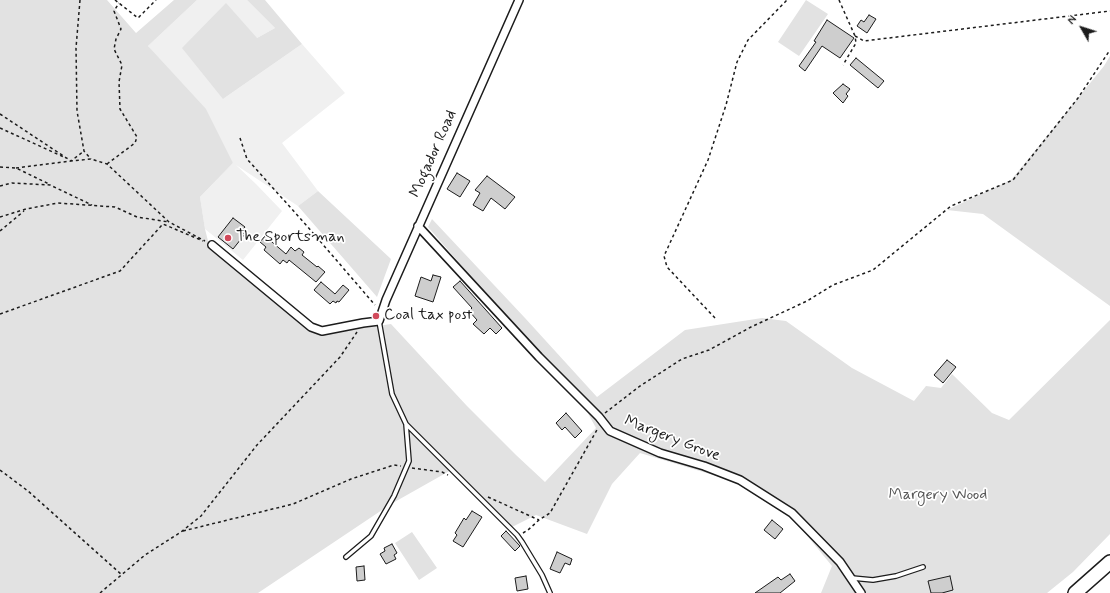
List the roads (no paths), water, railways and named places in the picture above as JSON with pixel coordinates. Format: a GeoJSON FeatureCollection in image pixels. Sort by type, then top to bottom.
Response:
{"type":"FeatureCollection","features":[{"type":"Feature","properties":{"kind":"highway"},"geometry":{"type":"LineString","coordinates":[[1075,593],[1110,562]]}},
{"type":"Feature","properties":{"kind":"street","name":"Mogador Road"},"geometry":{"type":"LineString","coordinates":[[379,321],[386,300],[418,226],[519,0]]}},
{"type":"Feature","properties":{"kind":"street","name":"Margery Grove"},"geometry":{"type":"LineString","coordinates":[[418,226],[539,357],[599,417],[610,431],[660,453],[704,466],[740,480],[792,513],[840,562],[860,593]]}},
{"type":"Feature","properties":{"kind":"street"},"geometry":{"type":"LineString","coordinates":[[212,245],[311,327],[322,331],[363,322],[379,321]]}},
{"type":"Feature","properties":{"kind":"lane"},"geometry":{"type":"LineString","coordinates":[[379,321],[392,394],[406,424],[516,535],[530,556],[550,593]]}},
{"type":"Feature","properties":{"kind":"lane"},"geometry":{"type":"LineString","coordinates":[[346,557],[371,536],[394,496],[409,461],[406,424]]}},
{"type":"Feature","properties":{"kind":"lane"},"geometry":{"type":"LineString","coordinates":[[851,578],[872,580],[896,576],[923,567]]}},
{"type":"Feature","properties":{"kind":"place","name":"The Sportsman"},"geometry":{"type":"Point","coordinates":[228,238]}},
{"type":"Feature","properties":{"kind":"place","name":"Coal tax post"},"geometry":{"type":"Point","coordinates":[376,316]}},
{"type":"Feature","properties":{"kind":"park label","name":"Margery Wood"},"geometry":{"type":"Point","coordinates":[938,496]}}]}
